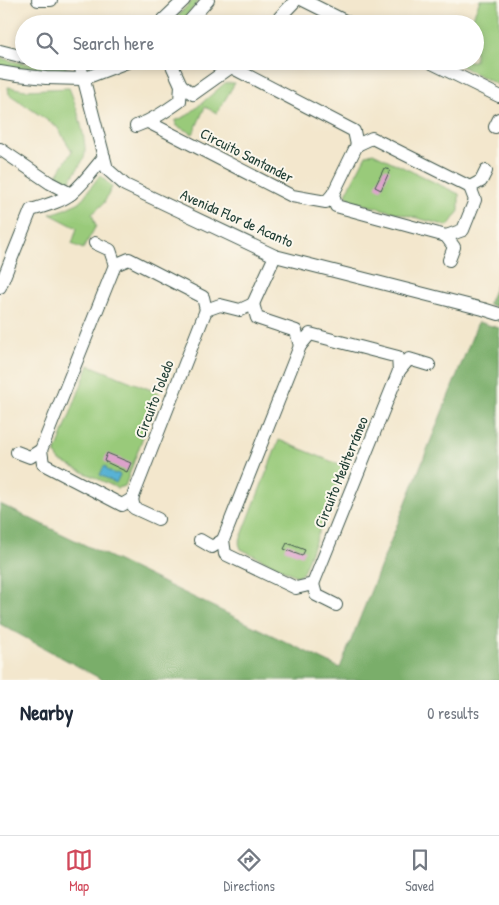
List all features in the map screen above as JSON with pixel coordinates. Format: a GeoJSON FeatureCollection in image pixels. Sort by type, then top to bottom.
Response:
{"type":"FeatureCollection","features":[{"type":"Feature","properties":{"kind":"street"},"geometry":{"type":"LineString","coordinates":[[38,0],[51,0]]}},
{"type":"Feature","properties":{"kind":"street"},"geometry":{"type":"LineString","coordinates":[[168,15],[184,0]]}},
{"type":"Feature","properties":{"kind":"street"},"geometry":{"type":"LineString","coordinates":[[195,15],[208,0]]}},
{"type":"Feature","properties":{"kind":"street"},"geometry":{"type":"LineString","coordinates":[[282,15],[296,0]]}},
{"type":"Feature","properties":{"kind":"street"},"geometry":{"type":"LineString","coordinates":[[303,0],[334,15]]}},
{"type":"Feature","properties":{"kind":"street"},"geometry":{"type":"LineString","coordinates":[[0,51],[15,55]]}},
{"type":"Feature","properties":{"kind":"street","name":"Avenida Flor de Acanto"},"geometry":{"type":"LineString","coordinates":[[81,70],[107,169],[125,186],[275,256],[499,314]]}},
{"type":"Feature","properties":{"kind":"street"},"geometry":{"type":"LineString","coordinates":[[0,72],[18,76],[83,79],[106,70]]}},
{"type":"Feature","properties":{"kind":"street"},"geometry":{"type":"LineString","coordinates":[[174,70],[182,85],[193,94],[226,70]]}},
{"type":"Feature","properties":{"kind":"street"},"geometry":{"type":"LineString","coordinates":[[245,70],[354,131],[357,145],[333,194],[336,206],[446,236],[463,230],[475,200],[470,187],[372,138],[357,145]]}},
{"type":"Feature","properties":{"kind":"street"},"geometry":{"type":"LineString","coordinates":[[446,70],[499,96]]}},
{"type":"Feature","properties":{"kind":"street","name":"Circuito Santander"},"geometry":{"type":"LineString","coordinates":[[182,85],[180,100],[163,113],[142,124],[292,196],[326,202],[333,194]]}},
{"type":"Feature","properties":{"kind":"street"},"geometry":{"type":"LineString","coordinates":[[0,149],[50,183],[71,194]]}},
{"type":"Feature","properties":{"kind":"street"},"geometry":{"type":"LineString","coordinates":[[0,286],[31,210],[71,194],[104,157]]}},
{"type":"Feature","properties":{"kind":"street"},"geometry":{"type":"LineString","coordinates":[[470,187],[481,182],[486,171]]}},
{"type":"Feature","properties":{"kind":"street"},"geometry":{"type":"LineString","coordinates":[[446,236],[454,247],[449,260]]}},
{"type":"Feature","properties":{"kind":"street"},"geometry":{"type":"LineString","coordinates":[[95,242],[110,250],[115,265],[41,450],[43,464],[122,505],[132,499],[134,508],[158,519]]}},
{"type":"Feature","properties":{"kind":"street"},"geometry":{"type":"LineString","coordinates":[[275,256],[253,304],[257,318],[296,331],[300,346]]}},
{"type":"Feature","properties":{"kind":"street"},"geometry":{"type":"LineString","coordinates":[[115,265],[129,259],[203,297],[206,310],[220,305],[240,310],[253,304]]}},
{"type":"Feature","properties":{"kind":"street","name":"Circuito Toledo"},"geometry":{"type":"LineString","coordinates":[[132,499],[206,310]]}},
{"type":"Feature","properties":{"kind":"street"},"geometry":{"type":"LineString","coordinates":[[336,606],[316,595],[313,584],[296,588],[225,554],[223,540],[300,346],[310,334],[398,357],[399,371]]}},
{"type":"Feature","properties":{"kind":"street"},"geometry":{"type":"LineString","coordinates":[[399,371],[409,359],[429,365]]}},
{"type":"Feature","properties":{"kind":"street","name":"Circuito Mediterráneo"},"geometry":{"type":"LineString","coordinates":[[313,584],[399,371]]}},
{"type":"Feature","properties":{"kind":"street"},"geometry":{"type":"LineString","coordinates":[[17,452],[30,458],[41,450]]}},
{"type":"Feature","properties":{"kind":"street"},"geometry":{"type":"LineString","coordinates":[[200,540],[212,546],[223,540]]}},
{"type":"Feature","properties":{"kind":"green space"},"geometry":{"type":"Polygon","coordinates":[[[193,0],[200,0],[187,15],[179,15],[193,0]]]}},
{"type":"Feature","properties":{"kind":"green space"},"geometry":{"type":"Polygon","coordinates":[[[480,0],[499,0],[498,85],[469,70],[484,70],[484,15],[474,15],[480,0]]]}},
{"type":"Feature","properties":{"kind":"green space"},"geometry":{"type":"Polygon","coordinates":[[[0,58],[15,62],[15,68],[0,66],[0,58]]]}},
{"type":"Feature","properties":{"kind":"green space"},"geometry":{"type":"Polygon","coordinates":[[[25,70],[67,70],[65,73],[44,73],[25,70]]]}},
{"type":"Feature","properties":{"kind":"green space"},"geometry":{"type":"Polygon","coordinates":[[[225,83],[235,83],[217,113],[205,107],[193,134],[177,126],[175,121],[188,115],[225,83]]]}},
{"type":"Feature","properties":{"kind":"green space"},"geometry":{"type":"Polygon","coordinates":[[[8,87],[26,90],[69,88],[81,123],[85,152],[84,158],[69,182],[57,175],[72,151],[57,127],[9,94],[8,87]]]}},
{"type":"Feature","properties":{"kind":"green space"},"geometry":{"type":"Polygon","coordinates":[[[373,153],[459,194],[459,211],[448,226],[351,201],[346,194],[366,155],[373,153]]]}},
{"type":"Feature","properties":{"kind":"green space"},"geometry":{"type":"Polygon","coordinates":[[[100,175],[112,187],[104,203],[92,214],[96,226],[83,249],[72,244],[77,228],[50,214],[80,202],[100,175]]]}},
{"type":"Feature","properties":{"kind":"green space"},"geometry":{"type":"Polygon","coordinates":[[[499,278],[499,308],[488,304],[499,278]]]}},
{"type":"Feature","properties":{"kind":"green space"},"geometry":{"type":"Polygon","coordinates":[[[478,322],[499,328],[499,680],[103,680],[0,624],[0,504],[340,668],[478,322]]]}},
{"type":"Feature","properties":{"kind":"green space"},"geometry":{"type":"Polygon","coordinates":[[[89,365],[159,393],[125,486],[117,488],[60,461],[55,454],[89,365]]]}},
{"type":"Feature","properties":{"kind":"green space"},"geometry":{"type":"Polygon","coordinates":[[[279,440],[345,467],[302,574],[296,576],[241,549],[239,543],[279,440]]]}},
{"type":"Feature","properties":{"kind":"water"},"geometry":{"type":"Polygon","coordinates":[[[104,466],[107,470],[120,475],[116,483],[100,475],[104,466]]]}},
{"type":"Feature","properties":{"kind":"building"},"geometry":{"type":"Polygon","coordinates":[[[384,168],[390,170],[381,190],[375,187],[384,168]]]}},
{"type":"Feature","properties":{"kind":"building"},"geometry":{"type":"Polygon","coordinates":[[[107,453],[131,463],[127,472],[104,461],[107,453]]]}},
{"type":"Feature","properties":{"kind":"building"},"geometry":{"type":"Polygon","coordinates":[[[287,543],[305,550],[302,556],[284,549],[287,543]]]}}]}
